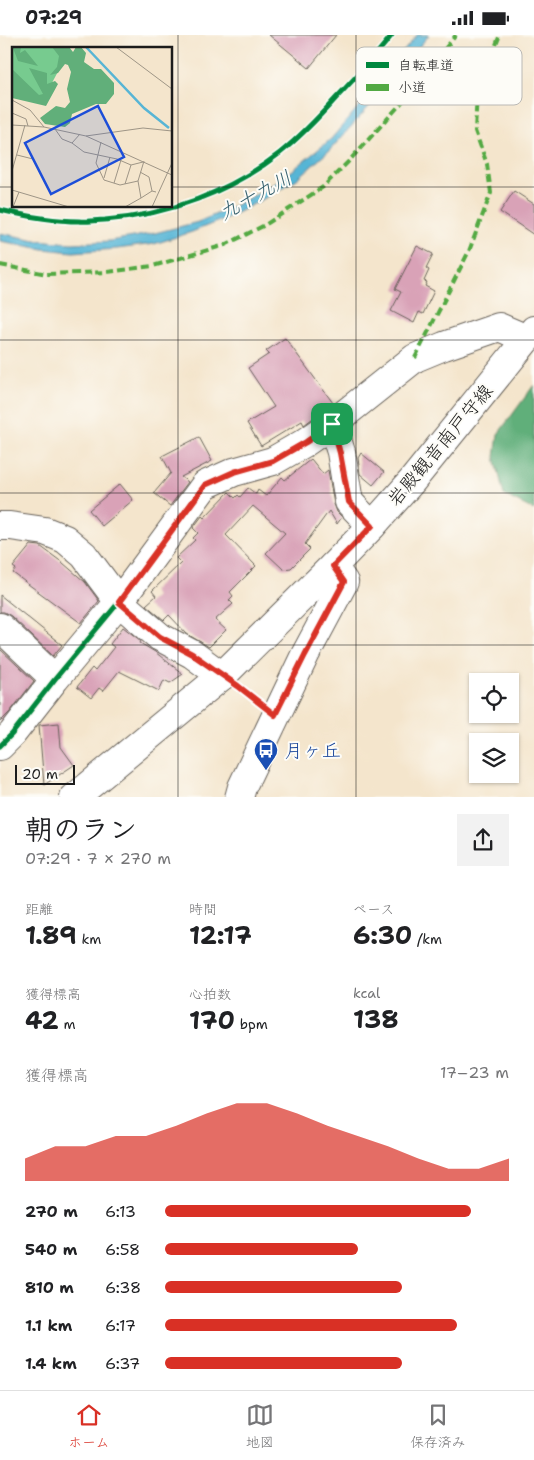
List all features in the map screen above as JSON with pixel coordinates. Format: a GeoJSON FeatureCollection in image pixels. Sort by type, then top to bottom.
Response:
{"type":"FeatureCollection","features":[{"type":"Feature","properties":{"kind":"street"},"geometry":{"type":"LineString","coordinates":[[0,746],[12,734],[119,602],[205,485],[234,472],[273,461],[306,442],[332,424],[415,358],[500,327],[531,334]]}},
{"type":"Feature","properties":{"kind":"street","name":"岩殿観音南戸守線"},"geometry":{"type":"LineString","coordinates":[[74,797],[222,676],[333,566],[412,481],[531,334]]}},
{"type":"Feature","properties":{"kind":"street"},"geometry":{"type":"LineString","coordinates":[[332,424],[340,453],[349,502],[372,526]]}},
{"type":"Feature","properties":{"kind":"street"},"geometry":{"type":"LineString","coordinates":[[0,526],[45,531],[65,539],[84,555],[119,602],[160,637],[192,654],[222,676]]}},
{"type":"Feature","properties":{"kind":"street"},"geometry":{"type":"LineString","coordinates":[[239,797],[275,715],[344,582],[333,566]]}},
{"type":"Feature","properties":{"kind":"street"},"geometry":{"type":"LineString","coordinates":[[0,627],[55,679]]}},
{"type":"Feature","properties":{"kind":"path"},"geometry":{"type":"LineString","coordinates":[[222,676],[275,715]]}},
{"type":"Feature","properties":{"kind":"green space"},"geometry":{"type":"Polygon","coordinates":[[[534,385],[534,510],[504,495],[495,457],[498,434],[534,385]]]}},
{"type":"Feature","properties":{"kind":"water"},"geometry":{"type":"Polygon","coordinates":[[[417,35],[429,35],[419,47],[407,47],[417,35]]]}},
{"type":"Feature","properties":{"kind":"water","name":"九十九川"},"geometry":{"type":"Polygon","coordinates":[[[360,105],[370,105],[330,150],[297,179],[229,217],[192,232],[154,244],[73,252],[43,249],[0,241],[0,233],[36,240],[72,243],[110,241],[155,233],[198,222],[262,191],[288,174],[331,139],[360,105]]]}},
{"type":"Feature","properties":{"kind":"building"},"geometry":{"type":"Polygon","coordinates":[[[269,35],[336,35],[309,68],[269,35]]]}},
{"type":"Feature","properties":{"kind":"building"},"geometry":{"type":"Polygon","coordinates":[[[514,191],[534,204],[534,235],[500,212],[514,191]]]}},
{"type":"Feature","properties":{"kind":"building"},"geometry":{"type":"Polygon","coordinates":[[[417,246],[433,254],[426,268],[429,270],[424,281],[427,282],[425,286],[434,291],[423,314],[419,312],[414,323],[391,311],[401,292],[395,289],[417,246]]]}},
{"type":"Feature","properties":{"kind":"building"},"geometry":{"type":"Polygon","coordinates":[[[285,338],[333,403],[304,425],[302,421],[261,446],[247,423],[274,407],[248,368],[269,354],[266,351],[285,338]]]}},
{"type":"Feature","properties":{"kind":"building"},"geometry":{"type":"Polygon","coordinates":[[[199,437],[212,461],[181,477],[188,482],[170,506],[154,493],[171,473],[162,456],[199,437]]]}},
{"type":"Feature","properties":{"kind":"building"},"geometry":{"type":"Polygon","coordinates":[[[361,453],[384,472],[373,485],[360,474],[358,458],[361,453]]]}},
{"type":"Feature","properties":{"kind":"building"},"geometry":{"type":"Polygon","coordinates":[[[311,459],[323,474],[328,470],[334,504],[337,512],[342,517],[337,524],[329,511],[305,544],[310,549],[291,568],[283,569],[266,553],[285,533],[253,506],[226,535],[256,566],[230,592],[233,596],[229,600],[233,604],[215,620],[226,630],[209,647],[187,634],[169,615],[164,620],[146,605],[156,596],[152,591],[181,563],[176,558],[195,540],[193,538],[198,533],[193,528],[202,516],[204,518],[229,492],[235,498],[238,495],[240,497],[248,488],[256,494],[258,490],[266,496],[282,477],[285,480],[311,459]]]}},
{"type":"Feature","properties":{"kind":"building"},"geometry":{"type":"Polygon","coordinates":[[[120,484],[133,500],[102,526],[89,510],[120,484]]]}},
{"type":"Feature","properties":{"kind":"building"},"geometry":{"type":"Polygon","coordinates":[[[31,545],[40,546],[63,563],[85,582],[99,601],[81,623],[13,573],[16,569],[13,567],[31,545]]]}},
{"type":"Feature","properties":{"kind":"building"},"geometry":{"type":"Polygon","coordinates":[[[0,595],[62,645],[53,656],[11,616],[0,612],[0,595]]]}},
{"type":"Feature","properties":{"kind":"building"},"geometry":{"type":"Polygon","coordinates":[[[123,627],[141,641],[140,643],[183,674],[170,683],[164,680],[159,691],[119,671],[103,691],[99,688],[91,698],[77,687],[92,668],[95,671],[114,647],[110,644],[123,627]]]}},
{"type":"Feature","properties":{"kind":"building"},"geometry":{"type":"Polygon","coordinates":[[[0,649],[34,681],[0,722],[0,649]]]}},
{"type":"Feature","properties":{"kind":"building"},"geometry":{"type":"Polygon","coordinates":[[[59,723],[61,747],[74,765],[44,785],[39,725],[59,723]]]}},
{"type":"Feature","properties":{"kind":"marked path"},"geometry":{"type":"LineString","coordinates":[[446,47],[456,35]]}},
{"type":"Feature","properties":{"kind":"marked path"},"geometry":{"type":"LineString","coordinates":[[495,47],[500,35]]}},
{"type":"Feature","properties":{"kind":"marked path"},"geometry":{"type":"LineString","coordinates":[[0,265],[47,274],[107,272],[153,266],[225,245],[265,225],[323,187],[400,105]]}},
{"type":"Feature","properties":{"kind":"marked path"},"geometry":{"type":"LineString","coordinates":[[415,358],[469,251],[491,193],[487,164],[475,131],[476,105]]}},
{"type":"Feature","properties":{"kind":"cycle path"},"geometry":{"type":"LineString","coordinates":[[382,47],[392,35]]}},
{"type":"Feature","properties":{"kind":"cycle path"},"geometry":{"type":"LineString","coordinates":[[0,210],[59,220],[105,220],[152,213],[197,199],[240,179],[280,153],[317,119],[356,76]]}},
{"type":"Feature","properties":{"kind":"cycle path"},"geometry":{"type":"LineString","coordinates":[[0,746],[12,734],[119,602],[205,485],[234,472],[273,461],[332,424],[341,452],[349,502],[372,526]]}},
{"type":"Feature","properties":{"kind":"place","name":"月ヶ丘"},"geometry":{"type":"Point","coordinates":[266,771]}},
{"type":"Feature","properties":{"kind":"route"},"geometry":{"type":"LineString","coordinates":[[332,424],[345,473],[349,502],[372,526],[333,566],[344,582],[275,715],[192,654],[160,637],[119,602],[205,485],[234,472],[273,461],[332,424]]}}]}
